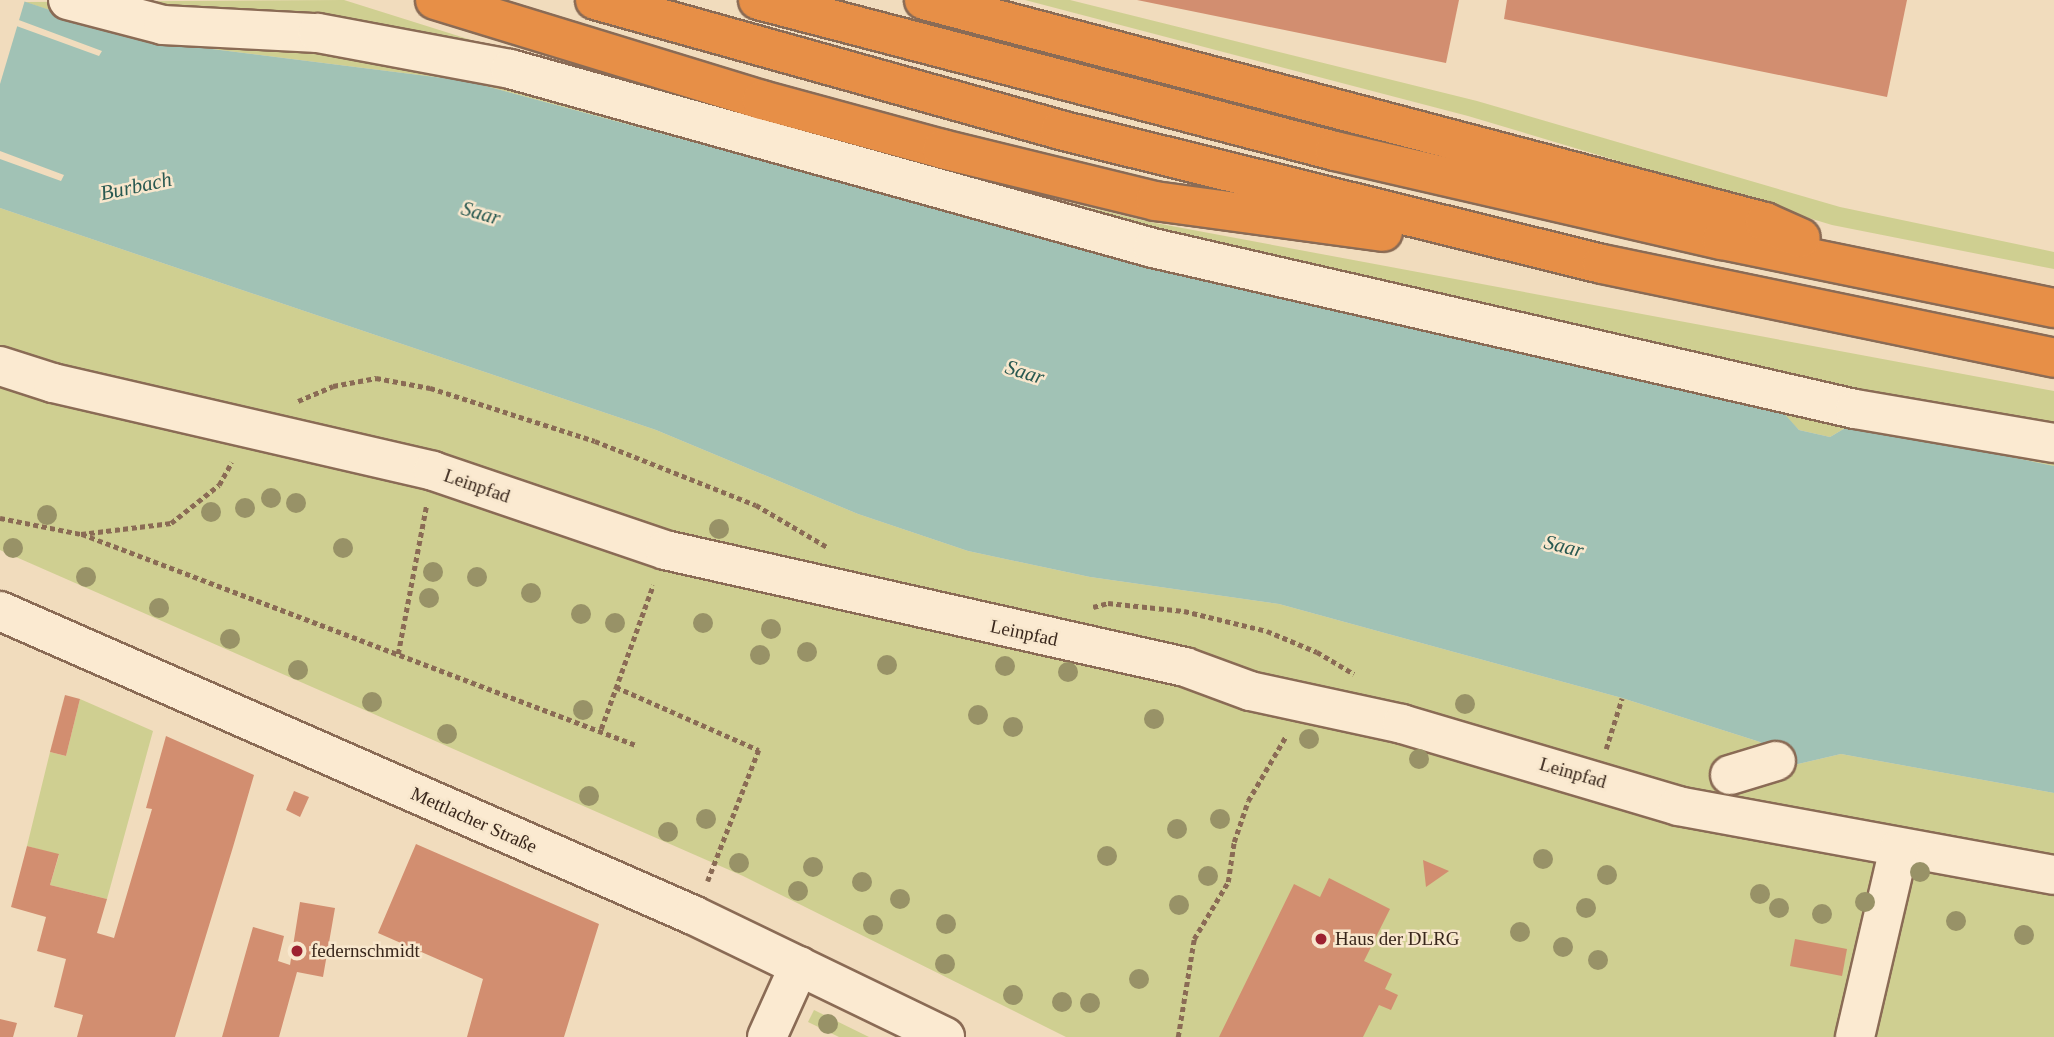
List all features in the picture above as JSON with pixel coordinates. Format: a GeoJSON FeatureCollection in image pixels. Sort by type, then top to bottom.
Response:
{"type":"FeatureCollection","features":[{"type":"Feature","properties":{"kind":"highway"},"geometry":{"type":"LineString","coordinates":[[435,0],[762,100],[1155,201],[1602,264]]}},
{"type":"Feature","properties":{"kind":"highway"},"geometry":{"type":"LineString","coordinates":[[595,0],[1060,130],[1602,264],[2054,358]]}},
{"type":"Feature","properties":{"kind":"highway"},"geometry":{"type":"LineString","coordinates":[[758,0],[1335,151],[1880,273],[2054,308]]}},
{"type":"Feature","properties":{"kind":"highway"},"geometry":{"type":"LineString","coordinates":[[924,0],[1765,222],[1880,273]]}},
{"type":"Feature","properties":{"kind":"street"},"geometry":{"type":"LineString","coordinates":[[68,0],[163,25],[318,33],[510,69],[1166,251],[1855,409],[2054,443]]}},
{"type":"Feature","properties":{"kind":"street","name":"Leinpfad"},"geometry":{"type":"LineString","coordinates":[[0,366],[53,383],[433,471],[665,550],[1185,667],[1250,691],[1402,724],[1678,806],[2054,875]]}},
{"type":"Feature","properties":{"kind":"street","name":"Mettlacher Straße"},"geometry":{"type":"LineString","coordinates":[[0,611],[693,915],[945,1037]]}},
{"type":"Feature","properties":{"kind":"street"},"geometry":{"type":"LineString","coordinates":[[1730,775],[1776,761]]}},
{"type":"Feature","properties":{"kind":"street"},"geometry":{"type":"LineString","coordinates":[[1855,1037],[1899,848]]}},
{"type":"Feature","properties":{"kind":"street"},"geometry":{"type":"LineString","coordinates":[[767,1037],[799,966]]}},
{"type":"Feature","properties":{"kind":"path"},"geometry":{"type":"LineString","coordinates":[[81,534],[172,523],[219,485],[252,429],[275,413],[333,386],[376,379],[430,388],[595,441],[756,505],[830,550]]}},
{"type":"Feature","properties":{"kind":"path"},"geometry":{"type":"LineString","coordinates":[[0,518],[81,534],[601,729],[636,745]]}},
{"type":"Feature","properties":{"kind":"path"},"geometry":{"type":"LineString","coordinates":[[398,654],[421,529]]}},
{"type":"Feature","properties":{"kind":"path"},"geometry":{"type":"LineString","coordinates":[[601,729],[652,590]]}},
{"type":"Feature","properties":{"kind":"path"},"geometry":{"type":"LineString","coordinates":[[616,687],[759,750],[718,858]]}},
{"type":"Feature","properties":{"kind":"path"},"geometry":{"type":"LineString","coordinates":[[1618,712],[1622,698]]}},
{"type":"Feature","properties":{"kind":"path"},"geometry":{"type":"LineString","coordinates":[[1178,1037],[1194,939],[1228,883],[1234,842],[1248,801],[1288,734],[1316,706]]}},
{"type":"Feature","properties":{"kind":"green space"},"geometry":{"type":"Polygon","coordinates":[[[344,0],[503,50],[938,171],[1150,222],[2054,391],[2054,466],[1852,424],[1830,437],[1799,430],[1779,409],[1149,265],[467,81],[180,45],[125,35],[25,2],[344,0]]]}},
{"type":"Feature","properties":{"kind":"green space"},"geometry":{"type":"Polygon","coordinates":[[[1025,0],[1070,0],[1477,101],[1840,207],[2054,252],[2054,269],[1832,225],[1468,116],[1025,0]]]}},
{"type":"Feature","properties":{"kind":"green space"},"geometry":{"type":"Polygon","coordinates":[[[0,208],[656,430],[858,514],[968,551],[1090,577],[1279,604],[1622,698],[1760,742],[1781,768],[1841,754],[2054,793],[2054,1037],[1066,1037],[743,876],[0,550],[0,208]]]}},
{"type":"Feature","properties":{"kind":"green space"},"geometry":{"type":"Polygon","coordinates":[[[80,699],[153,731],[107,899],[50,885],[59,855],[27,846],[50,752],[66,756],[80,699]]]}},
{"type":"Feature","properties":{"kind":"green space"},"geometry":{"type":"Polygon","coordinates":[[[814,1010],[869,1037],[839,1037],[808,1022],[814,1010]]]}},
{"type":"Feature","properties":{"kind":"water"},"geometry":{"type":"Polygon","coordinates":[[[0,0],[20,0],[125,35],[180,45],[467,81],[1149,265],[1780,409],[1799,430],[1830,437],[1852,424],[2054,466],[2054,793],[1841,754],[1781,768],[1760,742],[1622,698],[1279,604],[1090,577],[968,551],[858,514],[656,430],[0,208],[0,159],[61,181],[64,175],[0,151],[0,20],[99,56],[102,51],[0,13],[0,0]]]}},
{"type":"Feature","properties":{"kind":"pier"},"geometry":{"type":"Polygon","coordinates":[[[0,0],[25,0],[0,84],[0,0]]]}},
{"type":"Feature","properties":{"kind":"building"},"geometry":{"type":"Polygon","coordinates":[[[1137,0],[1459,0],[1446,63],[1137,0]]]}},
{"type":"Feature","properties":{"kind":"building"},"geometry":{"type":"Polygon","coordinates":[[[1507,0],[1907,0],[1887,97],[1504,19],[1507,0]]]}},
{"type":"Feature","properties":{"kind":"building"},"geometry":{"type":"Polygon","coordinates":[[[65,695],[80,699],[66,756],[50,752],[65,695]]]}},
{"type":"Feature","properties":{"kind":"building"},"geometry":{"type":"Polygon","coordinates":[[[166,736],[254,775],[233,847],[175,1037],[77,1037],[83,1015],[54,1007],[66,959],[37,951],[46,917],[11,907],[27,846],[59,854],[50,885],[107,899],[97,933],[114,938],[152,809],[146,808],[166,736]]]}},
{"type":"Feature","properties":{"kind":"building"},"geometry":{"type":"Polygon","coordinates":[[[294,791],[309,797],[300,817],[286,810],[294,791]]]}},
{"type":"Feature","properties":{"kind":"building"},"geometry":{"type":"Polygon","coordinates":[[[416,844],[599,924],[564,1037],[467,1037],[483,979],[378,933],[416,844]]]}},
{"type":"Feature","properties":{"kind":"building"},"geometry":{"type":"Polygon","coordinates":[[[1423,860],[1449,871],[1426,887],[1423,860]]]}},
{"type":"Feature","properties":{"kind":"building","name":"Haus der DLRG"},"geometry":{"type":"Polygon","coordinates":[[[1329,878],[1390,909],[1364,961],[1392,974],[1385,989],[1398,995],[1391,1010],[1379,1005],[1363,1037],[1219,1037],[1294,884],[1320,897],[1329,878]]]}},
{"type":"Feature","properties":{"kind":"building"},"geometry":{"type":"Polygon","coordinates":[[[300,902],[335,908],[323,977],[297,972],[279,1037],[222,1037],[253,927],[284,936],[278,961],[290,965],[300,902]]]}},
{"type":"Feature","properties":{"kind":"building"},"geometry":{"type":"Polygon","coordinates":[[[1795,939],[1847,949],[1842,976],[1790,966],[1795,939]]]}},
{"type":"Feature","properties":{"kind":"building"},"geometry":{"type":"Polygon","coordinates":[[[0,1019],[17,1023],[13,1037],[0,1037],[0,1019]]]}},
{"type":"Feature","properties":{"kind":"place","name":"Haus der DLRG"},"geometry":{"type":"Point","coordinates":[1321,939]}},
{"type":"Feature","properties":{"kind":"place","name":"federnschmidt"},"geometry":{"type":"Point","coordinates":[297,951]}},
{"type":"Feature","properties":{"kind":"water label","name":"Burbach"},"geometry":{"type":"Point","coordinates":[136,186]}},
{"type":"Feature","properties":{"kind":"water label","name":"Saar"},"geometry":{"type":"Point","coordinates":[481,213]}},
{"type":"Feature","properties":{"kind":"water label","name":"Saar"},"geometry":{"type":"Point","coordinates":[1025,372]}},
{"type":"Feature","properties":{"kind":"water label","name":"Saar"},"geometry":{"type":"Point","coordinates":[1564,546]}}]}
